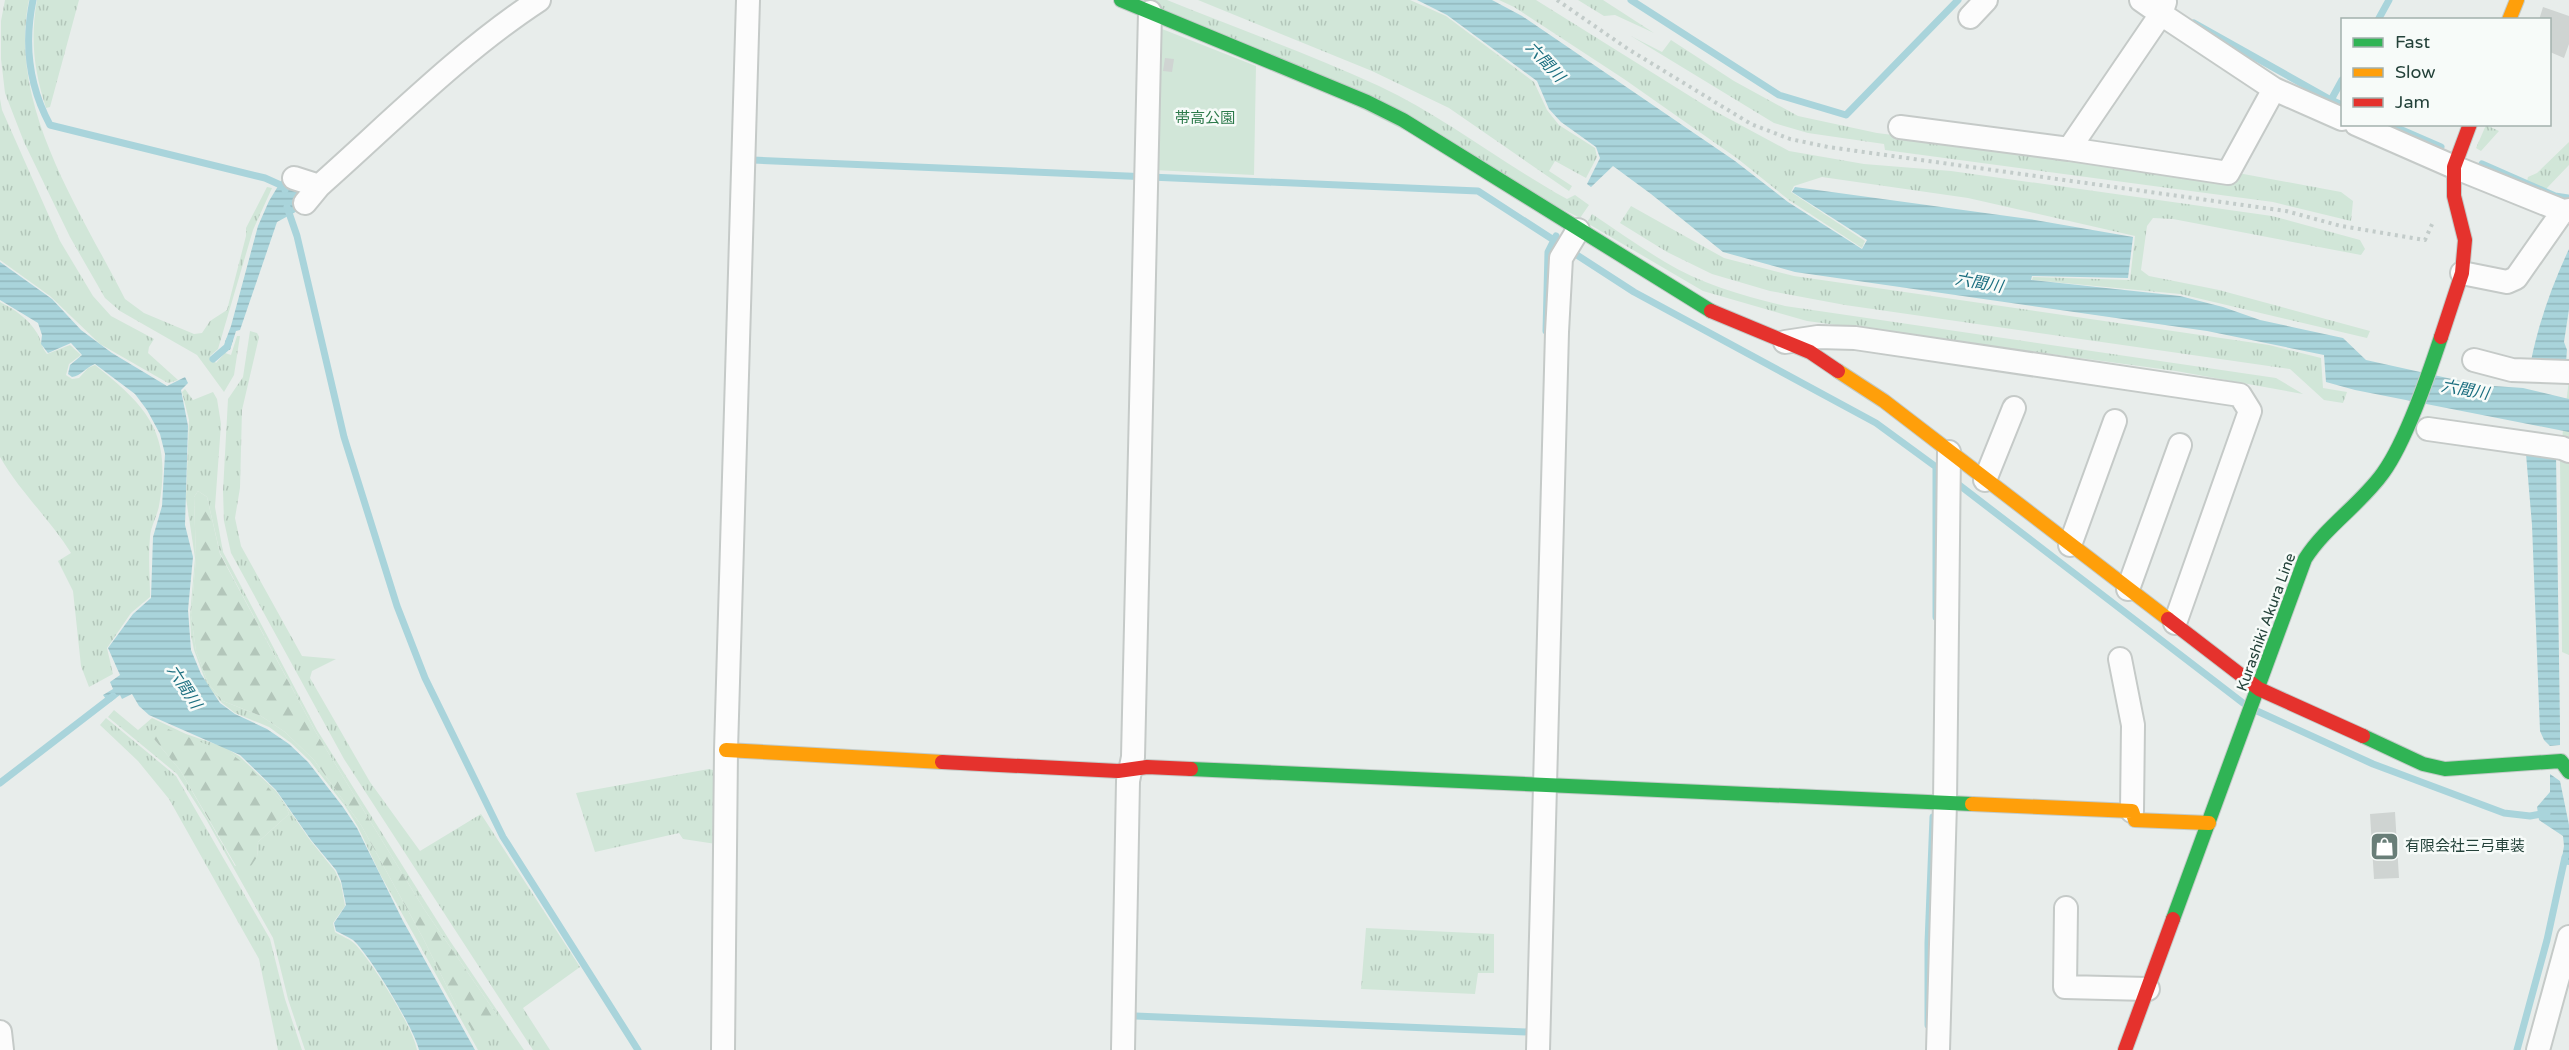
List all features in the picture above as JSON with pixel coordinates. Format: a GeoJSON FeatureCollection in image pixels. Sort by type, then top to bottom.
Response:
{"type":"FeatureCollection","features":[{"type":"Feature","properties":{"kind":"street"},"geometry":{"type":"LineString","coordinates":[[294,178],[312,195],[454,66],[516,15],[539,0]]}},
{"type":"Feature","properties":{"kind":"street"},"geometry":{"type":"LineString","coordinates":[[723,1050],[735,751],[748,0]]}},
{"type":"Feature","properties":{"kind":"street"},"geometry":{"type":"LineString","coordinates":[[1121,0],[1367,102],[1403,120],[1571,242],[1705,309],[1810,352],[1884,401],[1948,468],[1985,480],[2175,623],[2257,694],[2423,764],[2445,769],[2563,761]]}},
{"type":"Feature","properties":{"kind":"street"},"geometry":{"type":"LineString","coordinates":[[1970,17],[1986,0]]}},
{"type":"Feature","properties":{"kind":"street"},"geometry":{"type":"LineString","coordinates":[[2141,0],[2163,8],[2274,89],[2341,118]]}},
{"type":"Feature","properties":{"kind":"street"},"geometry":{"type":"LineString","coordinates":[[2510,18],[2517,0]]}},
{"type":"Feature","properties":{"kind":"street"},"geometry":{"type":"LineString","coordinates":[[2069,149],[2163,8]]}},
{"type":"Feature","properties":{"kind":"street"},"geometry":{"type":"LineString","coordinates":[[1123,1050],[1128,782],[1131,769],[1138,570],[1149,12]]}},
{"type":"Feature","properties":{"kind":"street"},"geometry":{"type":"LineString","coordinates":[[1900,127],[2228,173],[2274,89]]}},
{"type":"Feature","properties":{"kind":"street"},"geometry":{"type":"LineString","coordinates":[[2361,126],[2454,167],[2566,210],[2516,278],[2507,282],[2462,273]]}},
{"type":"Feature","properties":{"kind":"street","name":"Kurashiki Akura Line"},"geometry":{"type":"LineString","coordinates":[[2125,1050],[2249,717],[2305,559],[2317,540],[2343,517],[2383,473],[2417,428],[2436,352],[2462,273],[2465,240],[2454,196],[2454,167],[2469,126]]}},
{"type":"Feature","properties":{"kind":"street"},"geometry":{"type":"LineString","coordinates":[[1538,1050],[1539,784],[1556,354],[1571,242]]}},
{"type":"Feature","properties":{"kind":"street"},"geometry":{"type":"LineString","coordinates":[[1785,342],[1818,337],[1855,338],[2240,395],[2250,411],[2175,623]]}},
{"type":"Feature","properties":{"kind":"street"},"geometry":{"type":"LineString","coordinates":[[2474,360],[2512,370],[2569,372]]}},
{"type":"Feature","properties":{"kind":"street"},"geometry":{"type":"LineString","coordinates":[[1985,480],[2014,408]]}},
{"type":"Feature","properties":{"kind":"street"},"geometry":{"type":"LineString","coordinates":[[2070,545],[2115,421]]}},
{"type":"Feature","properties":{"kind":"street"},"geometry":{"type":"LineString","coordinates":[[2417,428],[2569,451]]}},
{"type":"Feature","properties":{"kind":"street"},"geometry":{"type":"LineString","coordinates":[[2128,589],[2180,446]]}},
{"type":"Feature","properties":{"kind":"street"},"geometry":{"type":"LineString","coordinates":[[1938,1050],[1937,803],[1948,468]]}},
{"type":"Feature","properties":{"kind":"street"},"geometry":{"type":"LineString","coordinates":[[2120,659],[2133,725],[2132,811],[2135,820],[2209,823]]}},
{"type":"Feature","properties":{"kind":"street"},"geometry":{"type":"LineString","coordinates":[[735,751],[1118,771],[1147,767],[2132,811]]}},
{"type":"Feature","properties":{"kind":"street"},"geometry":{"type":"LineString","coordinates":[[2067,908],[2066,987],[2148,989]]}},
{"type":"Feature","properties":{"kind":"street"},"geometry":{"type":"LineString","coordinates":[[2538,1050],[2569,937]]}},
{"type":"Feature","properties":{"kind":"street"},"geometry":{"type":"LineString","coordinates":[[0,1032],[2,1050]]}},
{"type":"Feature","properties":{"kind":"green space"},"geometry":{"type":"Polygon","coordinates":[[[5,0],[29,0],[25,39],[28,78],[38,117],[69,193],[125,299],[144,313],[194,334],[202,333],[210,321],[227,310],[246,236],[246,228],[267,187],[272,188],[253,230],[218,349],[210,356],[216,363],[225,353],[231,355],[237,336],[240,336],[234,375],[224,392],[197,355],[120,311],[105,298],[70,237],[24,142],[5,93],[1,59],[1,21],[5,0]]]}},
{"type":"Feature","properties":{"kind":"green space"},"geometry":{"type":"Polygon","coordinates":[[[37,0],[79,0],[50,107],[46,108],[34,55],[37,0]]]}},
{"type":"Feature","properties":{"kind":"green space"},"geometry":{"type":"Polygon","coordinates":[[[1143,0],[1167,0],[1353,74],[1403,98],[1451,126],[1567,199],[1575,195],[1589,205],[1580,218],[1143,0]]]}},
{"type":"Feature","properties":{"kind":"green space"},"geometry":{"type":"Polygon","coordinates":[[[1198,0],[1410,0],[1446,16],[1534,82],[1547,110],[1559,125],[1595,148],[1597,157],[1586,178],[1555,161],[1549,171],[1572,186],[1569,191],[1449,108],[1372,71],[1198,0]]]}},
{"type":"Feature","properties":{"kind":"green space"},"geometry":{"type":"Polygon","coordinates":[[[1499,0],[1536,0],[1709,108],[1789,151],[1864,164],[1951,171],[2272,216],[2360,240],[2365,249],[2361,255],[2173,219],[2153,218],[2147,226],[2141,270],[2149,276],[2219,290],[2370,331],[2367,338],[2180,294],[2032,280],[2033,277],[2130,280],[2135,236],[1968,198],[1822,177],[1794,186],[1791,192],[1865,241],[1862,248],[1789,200],[1738,159],[1624,79],[1514,7],[1499,0]]]}},
{"type":"Feature","properties":{"kind":"green space"},"geometry":{"type":"Polygon","coordinates":[[[1578,0],[1603,0],[1654,33],[1615,15],[1604,16],[1578,0]]]}},
{"type":"Feature","properties":{"kind":"green space","name":"帯高公園"},"geometry":{"type":"Polygon","coordinates":[[[1157,27],[1256,66],[1254,175],[1154,170],[1157,27]]]}},
{"type":"Feature","properties":{"kind":"green space"},"geometry":{"type":"Polygon","coordinates":[[[1631,36],[1662,52],[1671,40],[1734,81],[1798,116],[1877,133],[2054,155],[2238,173],[2341,192],[2353,201],[2351,221],[2273,202],[1885,150],[1884,144],[1808,133],[1774,123],[1631,36]]]}},
{"type":"Feature","properties":{"kind":"green space"},"geometry":{"type":"Polygon","coordinates":[[[0,99],[2,110],[60,241],[93,296],[111,316],[154,339],[148,353],[178,380],[168,383],[100,344],[50,296],[0,260],[0,99]]]}},
{"type":"Feature","properties":{"kind":"green space"},"geometry":{"type":"Polygon","coordinates":[[[2486,126],[2499,131],[2481,151],[2476,148],[2486,126]]]}},
{"type":"Feature","properties":{"kind":"green space"},"geometry":{"type":"Polygon","coordinates":[[[2569,142],[2569,165],[2546,189],[2527,181],[2528,177],[2537,173],[2569,142]]]}},
{"type":"Feature","properties":{"kind":"green space"},"geometry":{"type":"Polygon","coordinates":[[[1631,206],[1724,258],[1794,276],[2269,345],[2321,358],[2323,388],[2347,392],[2343,403],[2324,400],[2290,369],[1845,305],[1770,291],[1712,274],[1667,252],[1620,223],[1631,206]]]}},
{"type":"Feature","properties":{"kind":"green space"},"geometry":{"type":"Polygon","coordinates":[[[1592,214],[1646,250],[1693,277],[1785,306],[2276,378],[2303,394],[2176,371],[1807,321],[1703,291],[1587,223],[1592,214]]]}},
{"type":"Feature","properties":{"kind":"green space"},"geometry":{"type":"Polygon","coordinates":[[[0,302],[16,311],[30,323],[47,354],[70,345],[81,355],[69,364],[66,375],[72,379],[79,378],[88,368],[95,365],[114,380],[142,410],[159,441],[162,481],[159,506],[150,537],[150,597],[131,613],[107,648],[113,674],[89,687],[81,666],[73,591],[58,561],[71,553],[0,457],[0,302]]]}},
{"type":"Feature","properties":{"kind":"green space"},"geometry":{"type":"Polygon","coordinates":[[[250,331],[257,333],[259,337],[242,410],[240,488],[235,518],[241,546],[302,656],[336,659],[312,671],[310,678],[370,782],[420,851],[481,814],[580,967],[523,1008],[550,1050],[533,1050],[344,759],[231,553],[224,521],[223,491],[228,399],[243,377],[250,331]]]}},
{"type":"Feature","properties":{"kind":"green space"},"geometry":{"type":"Polygon","coordinates":[[[2569,379],[2569,655],[2562,652],[2560,456],[2569,379]]]}},
{"type":"Feature","properties":{"kind":"green space"},"geometry":{"type":"Polygon","coordinates":[[[185,389],[193,400],[213,392],[217,399],[221,424],[215,507],[223,552],[317,730],[450,941],[524,1050],[478,1050],[380,874],[358,827],[345,806],[310,761],[291,743],[269,727],[235,713],[222,703],[207,685],[194,650],[191,635],[190,615],[195,558],[186,498],[189,420],[182,392],[185,389]],[[198,491],[194,497],[196,558],[191,615],[196,651],[208,683],[223,701],[261,716],[285,732],[314,760],[361,825],[423,938],[457,1007],[497,1015],[424,909],[315,731],[220,553],[207,497],[198,491]]]}},
{"type":"Feature","properties":{"kind":"green space"},"geometry":{"type":"Polygon","coordinates":[[[198,491],[207,497],[220,554],[315,731],[424,909],[497,1015],[496,1024],[490,1033],[473,1031],[457,1007],[423,938],[361,825],[314,760],[285,732],[261,716],[223,701],[208,683],[196,651],[191,615],[196,558],[194,497],[198,491]]]}},
{"type":"Feature","properties":{"kind":"green space"},"geometry":{"type":"Polygon","coordinates":[[[114,710],[138,730],[152,718],[186,734],[224,747],[239,756],[276,791],[335,871],[341,884],[345,906],[333,923],[335,932],[355,944],[371,965],[400,1011],[417,1050],[305,1050],[288,999],[273,938],[206,819],[177,774],[108,717],[114,710]],[[154,739],[180,770],[235,866],[257,857],[258,842],[289,814],[286,806],[233,755],[154,739]]]}},
{"type":"Feature","properties":{"kind":"green space"},"geometry":{"type":"Polygon","coordinates":[[[106,718],[176,776],[270,939],[285,999],[302,1050],[278,1050],[259,959],[169,799],[138,761],[100,725],[106,718]]]}},
{"type":"Feature","properties":{"kind":"green space"},"geometry":{"type":"Polygon","coordinates":[[[163,727],[233,755],[251,769],[286,806],[289,814],[258,842],[257,857],[249,869],[236,866],[180,770],[154,739],[154,730],[163,727]]]}},
{"type":"Feature","properties":{"kind":"green space"},"geometry":{"type":"Polygon","coordinates":[[[709,769],[716,771],[716,844],[683,839],[679,833],[595,852],[576,793],[709,769]]]}},
{"type":"Feature","properties":{"kind":"green space"},"geometry":{"type":"Polygon","coordinates":[[[1366,928],[1494,934],[1494,973],[1478,973],[1475,994],[1361,989],[1366,928]]]}},
{"type":"Feature","properties":{"kind":"water","name":"六間川"},"geometry":{"type":"Polygon","coordinates":[[[1417,0],[1492,0],[1522,16],[1735,161],[1788,202],[1862,249],[1867,240],[1792,192],[1795,187],[2029,219],[2133,237],[2128,278],[2032,276],[2031,280],[2180,296],[2223,307],[2260,320],[2343,338],[2366,360],[2479,385],[2523,388],[2569,399],[2569,432],[2355,390],[2326,382],[2324,355],[2207,331],[1795,272],[1723,252],[1613,166],[1591,187],[1587,184],[1600,158],[1596,147],[1561,122],[1549,109],[1537,81],[1447,15],[1417,0]]]}},
{"type":"Feature","properties":{"kind":"water"},"geometry":{"type":"Polygon","coordinates":[[[283,178],[296,183],[301,209],[277,222],[240,330],[236,331],[230,350],[226,350],[225,342],[258,226],[283,178]]]}},
{"type":"Feature","properties":{"kind":"water"},"geometry":{"type":"Polygon","coordinates":[[[2569,249],[2569,309],[2564,342],[2567,350],[2566,362],[2531,361],[2547,304],[2569,249]]]}},
{"type":"Feature","properties":{"kind":"water","name":"六間川"},"geometry":{"type":"Polygon","coordinates":[[[0,262],[52,299],[81,330],[112,353],[167,386],[185,377],[188,383],[181,390],[188,426],[185,525],[193,557],[188,610],[191,650],[201,674],[220,703],[289,744],[308,762],[343,807],[357,828],[403,921],[475,1050],[419,1050],[400,1010],[369,959],[353,940],[336,931],[334,923],[346,905],[336,870],[311,840],[276,790],[240,755],[149,715],[139,706],[132,694],[122,699],[120,695],[109,703],[103,695],[113,689],[110,682],[120,675],[108,648],[133,614],[151,598],[153,537],[162,506],[165,454],[160,434],[135,394],[95,364],[72,377],[68,374],[70,365],[82,355],[71,343],[48,353],[41,344],[42,335],[38,323],[0,300],[0,262]]]}},
{"type":"Feature","properties":{"kind":"water"},"geometry":{"type":"Polygon","coordinates":[[[2526,454],[2556,455],[2560,745],[2550,746],[2540,731],[2532,525],[2526,454]]]}},
{"type":"Feature","properties":{"kind":"water"},"geometry":{"type":"Polygon","coordinates":[[[2550,774],[2560,781],[2569,825],[2569,865],[2561,864],[2563,836],[2539,820],[2537,807],[2550,792],[2550,774]]]}},
{"type":"Feature","properties":{"kind":"building"},"geometry":{"type":"Polygon","coordinates":[[[2543,7],[2569,16],[2569,44],[2564,58],[2551,52],[2551,18],[2540,18],[2543,7]]]}},
{"type":"Feature","properties":{"kind":"building"},"geometry":{"type":"Polygon","coordinates":[[[1165,58],[1174,59],[1172,72],[1163,71],[1165,58]]]}},
{"type":"Feature","properties":{"kind":"building"},"geometry":{"type":"Polygon","coordinates":[[[2395,812],[2399,878],[2374,879],[2370,814],[2395,812]]]}},
{"type":"Feature","properties":{"kind":"waterway"},"geometry":{"type":"LineString","coordinates":[[33,0],[29,32],[30,64],[37,95],[50,125],[265,178],[285,187],[285,190]]}},
{"type":"Feature","properties":{"kind":"waterway"},"geometry":{"type":"LineString","coordinates":[[1631,0],[1779,95],[1846,115],[1958,0]]}},
{"type":"Feature","properties":{"kind":"waterway"},"geometry":{"type":"LineString","coordinates":[[2379,18],[2389,0]]}},
{"type":"Feature","properties":{"kind":"waterway"},"geometry":{"type":"LineString","coordinates":[[2194,23],[2331,100],[2341,82]]}},
{"type":"Feature","properties":{"kind":"waterway"},"geometry":{"type":"LineString","coordinates":[[2331,100],[2341,105]]}},
{"type":"Feature","properties":{"kind":"waterway"},"geometry":{"type":"LineString","coordinates":[[2393,126],[2441,147]]}},
{"type":"Feature","properties":{"kind":"waterway"},"geometry":{"type":"LineString","coordinates":[[753,160],[1478,191],[1634,292],[1876,423],[1943,472]]}},
{"type":"Feature","properties":{"kind":"waterway"},"geometry":{"type":"LineString","coordinates":[[2482,164],[2555,196],[2568,198]]}},
{"type":"Feature","properties":{"kind":"waterway"},"geometry":{"type":"LineString","coordinates":[[287,207],[297,236],[344,437],[397,606],[425,678],[503,837],[638,1050]]}},
{"type":"Feature","properties":{"kind":"waterway"},"geometry":{"type":"LineString","coordinates":[[1546,331],[1548,252],[1556,236]]}},
{"type":"Feature","properties":{"kind":"waterway"},"geometry":{"type":"LineString","coordinates":[[213,359],[227,347],[229,341]]}},
{"type":"Feature","properties":{"kind":"waterway"},"geometry":{"type":"LineString","coordinates":[[1936,467],[1936,617]]}},
{"type":"Feature","properties":{"kind":"waterway"},"geometry":{"type":"LineString","coordinates":[[1954,481],[2243,703]]}},
{"type":"Feature","properties":{"kind":"waterway"},"geometry":{"type":"LineString","coordinates":[[0,783],[113,696]]}},
{"type":"Feature","properties":{"kind":"waterway"},"geometry":{"type":"LineString","coordinates":[[2257,711],[2373,764],[2504,813],[2530,816],[2547,813]]}},
{"type":"Feature","properties":{"kind":"waterway"},"geometry":{"type":"LineString","coordinates":[[1928,1025],[1928,943],[1933,817]]}},
{"type":"Feature","properties":{"kind":"waterway"},"geometry":{"type":"LineString","coordinates":[[2517,1050],[2547,940],[2565,857]]}},
{"type":"Feature","properties":{"kind":"waterway"},"geometry":{"type":"LineString","coordinates":[[1135,1016],[1529,1032]]}},
{"type":"Feature","properties":{"kind":"traffic: fast"},"geometry":{"type":"LineString","coordinates":[[1121,0],[1367,102],[1403,120],[1711,311]]}},
{"type":"Feature","properties":{"kind":"traffic: fast"},"geometry":{"type":"LineString","coordinates":[[2173,919],[2305,559],[2323,536],[2374,485],[2392,460],[2416,408],[2441,337]]}},
{"type":"Feature","properties":{"kind":"traffic: fast"},"geometry":{"type":"LineString","coordinates":[[2363,736],[2423,764],[2445,769],[2561,761],[2569,772]]}},
{"type":"Feature","properties":{"kind":"traffic: fast"},"geometry":{"type":"LineString","coordinates":[[1191,769],[1972,804]]}},
{"type":"Feature","properties":{"kind":"traffic: slow"},"geometry":{"type":"LineString","coordinates":[[2510,18],[2517,0]]}},
{"type":"Feature","properties":{"kind":"traffic: slow"},"geometry":{"type":"LineString","coordinates":[[1838,371],[1884,401],[2168,619]]}},
{"type":"Feature","properties":{"kind":"traffic: slow"},"geometry":{"type":"LineString","coordinates":[[726,750],[942,762]]}},
{"type":"Feature","properties":{"kind":"traffic: slow"},"geometry":{"type":"LineString","coordinates":[[1972,804],[2132,811],[2135,820],[2209,823]]}},
{"type":"Feature","properties":{"kind":"traffic: jam"},"geometry":{"type":"LineString","coordinates":[[2441,337],[2462,273],[2465,240],[2454,196],[2454,167],[2469,126]]}},
{"type":"Feature","properties":{"kind":"traffic: jam"},"geometry":{"type":"LineString","coordinates":[[1711,311],[1810,352],[1838,371]]}},
{"type":"Feature","properties":{"kind":"traffic: jam"},"geometry":{"type":"LineString","coordinates":[[2168,619],[2259,689],[2363,736]]}},
{"type":"Feature","properties":{"kind":"traffic: jam"},"geometry":{"type":"LineString","coordinates":[[942,762],[1118,771],[1147,767],[1191,769]]}},
{"type":"Feature","properties":{"kind":"traffic: jam"},"geometry":{"type":"LineString","coordinates":[[2125,1050],[2173,919]]}},
{"type":"Feature","properties":{"kind":"place","name":"有限会社三弓車装"},"geometry":{"type":"Point","coordinates":[2384,846]}}]}
